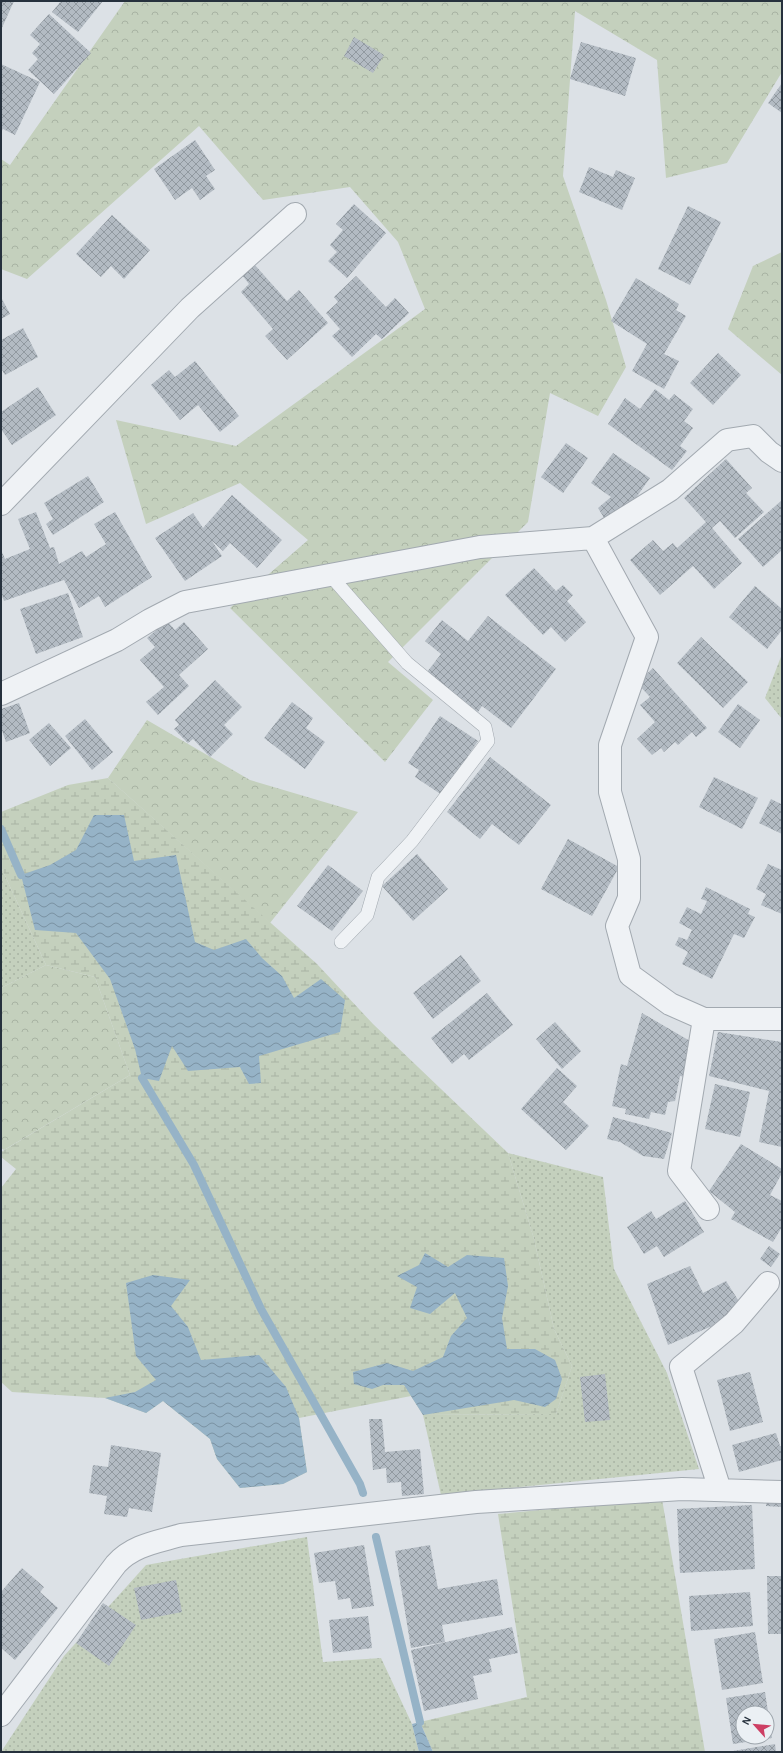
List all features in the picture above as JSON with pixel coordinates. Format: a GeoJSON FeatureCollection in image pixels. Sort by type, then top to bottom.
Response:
{"type":"FeatureCollection","features":[{"type":"Feature","properties":{"kind":"street"},"geometry":{"type":"LineString","coordinates":[[1,504],[190,308],[295,214]]}},
{"type":"Feature","properties":{"kind":"street"},"geometry":{"type":"LineString","coordinates":[[1,694],[117,640],[150,620],[185,602],[480,547],[593,538],[670,490],[727,440],[753,436],[769,452],[782,461]]}},
{"type":"Feature","properties":{"kind":"street"},"geometry":{"type":"LineString","coordinates":[[593,538],[647,637],[610,745],[610,792],[629,859],[629,898],[617,926],[630,975],[670,1004],[704,1019],[782,1019]]}},
{"type":"Feature","properties":{"kind":"street"},"geometry":{"type":"LineString","coordinates":[[704,1019],[679,1171],[708,1209]]}},
{"type":"Feature","properties":{"kind":"street"},"geometry":{"type":"LineString","coordinates":[[720,1490],[681,1367],[734,1324],[768,1283]]}},
{"type":"Feature","properties":{"kind":"street"},"geometry":{"type":"LineString","coordinates":[[1,1716],[116,1564],[124,1555],[143,1545],[180,1535],[476,1502],[682,1489],[782,1492]]}},
{"type":"Feature","properties":{"kind":"lane"},"geometry":{"type":"LineString","coordinates":[[330,575],[407,663],[485,727],[488,741],[412,840],[378,877],[367,914],[341,942]]}},
{"type":"Feature","properties":{"kind":"green space"},"geometry":{"type":"Polygon","coordinates":[[[125,1],[782,1],[782,72],[727,163],[666,178],[657,60],[575,11],[563,176],[606,300],[626,367],[598,416],[550,393],[528,522],[388,662],[433,700],[385,762],[230,608],[308,540],[240,483],[146,524],[116,420],[236,446],[425,309],[398,242],[350,187],[263,200],[199,126],[27,279],[1,269],[1,159],[10,165],[125,1]]]}},
{"type":"Feature","properties":{"kind":"green space"},"geometry":{"type":"Polygon","coordinates":[[[782,252],[782,375],[728,329],[753,266],[782,252]]]}},
{"type":"Feature","properties":{"kind":"green space"},"geometry":{"type":"Polygon","coordinates":[[[782,654],[782,719],[765,698],[782,654]]]}},
{"type":"Feature","properties":{"kind":"green space"},"geometry":{"type":"Polygon","coordinates":[[[147,720],[250,780],[358,812],[270,923],[108,778],[147,720]]]}},
{"type":"Feature","properties":{"kind":"green space"},"geometry":{"type":"Polygon","coordinates":[[[108,778],[317,964],[373,1024],[508,1153],[534,1239],[554,1329],[572,1366],[556,1414],[423,1415],[411,1396],[299,1418],[307,1472],[283,1484],[240,1488],[217,1459],[210,1439],[163,1401],[146,1413],[105,1398],[12,1392],[1,1382],[1,1188],[16,1169],[1,1157],[1,1152],[130,1075],[95,977],[46,965],[1,867],[1,812],[68,785],[108,778]]]}},
{"type":"Feature","properties":{"kind":"green space"},"geometry":{"type":"Polygon","coordinates":[[[1,867],[46,965],[1,988],[1,867]]]}},
{"type":"Feature","properties":{"kind":"green space"},"geometry":{"type":"Polygon","coordinates":[[[46,965],[95,977],[130,1075],[4,1150],[1,1148],[1,988],[46,965]]]}},
{"type":"Feature","properties":{"kind":"green space"},"geometry":{"type":"Polygon","coordinates":[[[508,1153],[603,1177],[614,1269],[667,1373],[699,1469],[441,1495],[423,1415],[556,1414],[572,1366],[554,1329],[534,1239],[508,1153]]]}},
{"type":"Feature","properties":{"kind":"green space"},"geometry":{"type":"Polygon","coordinates":[[[662,1499],[705,1752],[433,1752],[420,1722],[527,1697],[498,1514],[662,1499]]]}},
{"type":"Feature","properties":{"kind":"green space"},"geometry":{"type":"Polygon","coordinates":[[[307,1537],[323,1662],[381,1658],[412,1724],[419,1752],[1,1752],[64,1656],[146,1565],[307,1537]]]}},
{"type":"Feature","properties":{"kind":"water"},"geometry":{"type":"Polygon","coordinates":[[[94,815],[124,815],[134,861],[176,855],[195,942],[214,950],[246,939],[262,958],[282,976],[294,998],[321,979],[345,1000],[340,1032],[259,1056],[261,1083],[249,1084],[240,1067],[188,1071],[172,1046],[159,1081],[142,1078],[135,1049],[110,979],[76,933],[35,930],[21,875],[50,865],[76,850],[94,815]]]}},
{"type":"Feature","properties":{"kind":"water"},"geometry":{"type":"Polygon","coordinates":[[[425,1253],[448,1267],[467,1255],[504,1258],[508,1286],[502,1318],[507,1349],[535,1349],[555,1360],[562,1379],[556,1399],[545,1407],[514,1400],[423,1415],[404,1385],[383,1385],[372,1389],[354,1384],[353,1372],[387,1363],[413,1371],[443,1357],[451,1336],[467,1318],[455,1293],[430,1314],[410,1308],[417,1287],[397,1276],[419,1265],[425,1253]]]}},
{"type":"Feature","properties":{"kind":"water"},"geometry":{"type":"Polygon","coordinates":[[[153,1275],[190,1280],[171,1306],[188,1327],[201,1360],[259,1355],[286,1387],[299,1418],[307,1472],[283,1484],[240,1488],[217,1459],[210,1439],[163,1401],[146,1413],[105,1398],[135,1392],[156,1380],[136,1356],[126,1283],[153,1275]]]}},
{"type":"Feature","properties":{"kind":"water"},"geometry":{"type":"Polygon","coordinates":[[[420,1722],[433,1752],[419,1752],[412,1724],[420,1722]]]}},
{"type":"Feature","properties":{"kind":"building"},"geometry":{"type":"Polygon","coordinates":[[[1,1],[14,1],[1,30],[1,1]]]}},
{"type":"Feature","properties":{"kind":"building"},"geometry":{"type":"Polygon","coordinates":[[[61,1],[103,1],[78,32],[52,12],[61,1]]]}},
{"type":"Feature","properties":{"kind":"building"},"geometry":{"type":"Polygon","coordinates":[[[49,14],[91,53],[54,94],[28,70],[38,59],[32,53],[40,44],[30,35],[49,14]]]}},
{"type":"Feature","properties":{"kind":"building"},"geometry":{"type":"Polygon","coordinates":[[[354,37],[384,55],[373,73],[344,56],[354,37]]]}},
{"type":"Feature","properties":{"kind":"building"},"geometry":{"type":"Polygon","coordinates":[[[581,42],[636,58],[625,96],[570,79],[581,42]]]}},
{"type":"Feature","properties":{"kind":"building"},"geometry":{"type":"Polygon","coordinates":[[[1,64],[40,82],[15,135],[3,129],[1,132],[1,64]]]}},
{"type":"Feature","properties":{"kind":"building"},"geometry":{"type":"Polygon","coordinates":[[[782,83],[782,113],[768,103],[782,83]]]}},
{"type":"Feature","properties":{"kind":"building"},"geometry":{"type":"Polygon","coordinates":[[[195,140],[215,170],[206,176],[215,189],[200,200],[192,188],[175,200],[154,169],[195,140]]]}},
{"type":"Feature","properties":{"kind":"building"},"geometry":{"type":"Polygon","coordinates":[[[589,167],[613,177],[616,170],[635,178],[622,210],[579,192],[589,167]]]}},
{"type":"Feature","properties":{"kind":"building"},"geometry":{"type":"Polygon","coordinates":[[[354,204],[386,233],[347,278],[328,261],[337,252],[330,245],[343,230],[336,224],[354,204]]]}},
{"type":"Feature","properties":{"kind":"building"},"geometry":{"type":"Polygon","coordinates":[[[688,206],[721,222],[690,285],[658,269],[688,206]]]}},
{"type":"Feature","properties":{"kind":"building"},"geometry":{"type":"Polygon","coordinates":[[[112,215],[150,250],[124,279],[111,266],[101,277],[76,254],[112,215]]]}},
{"type":"Feature","properties":{"kind":"building"},"geometry":{"type":"Polygon","coordinates":[[[254,264],[287,301],[299,290],[328,323],[287,360],[265,336],[273,329],[241,292],[249,284],[242,275],[254,264]]]}},
{"type":"Feature","properties":{"kind":"building"},"geometry":{"type":"Polygon","coordinates":[[[356,276],[386,307],[395,298],[409,313],[382,339],[376,334],[352,357],[332,336],[340,329],[326,313],[338,302],[334,297],[356,276]]]}},
{"type":"Feature","properties":{"kind":"building"},"geometry":{"type":"Polygon","coordinates":[[[636,278],[679,304],[676,310],[686,316],[664,354],[679,361],[664,389],[632,371],[647,344],[611,321],[636,278]]]}},
{"type":"Feature","properties":{"kind":"building"},"geometry":{"type":"Polygon","coordinates":[[[1,297],[10,314],[1,319],[1,297]]]}},
{"type":"Feature","properties":{"kind":"building"},"geometry":{"type":"Polygon","coordinates":[[[23,328],[38,357],[5,375],[1,368],[1,340],[23,328]]]}},
{"type":"Feature","properties":{"kind":"building"},"geometry":{"type":"Polygon","coordinates":[[[718,353],[741,375],[713,405],[690,383],[718,353]]]}},
{"type":"Feature","properties":{"kind":"building"},"geometry":{"type":"Polygon","coordinates":[[[195,361],[239,416],[220,432],[198,405],[180,420],[151,385],[169,370],[175,377],[195,361]]]}},
{"type":"Feature","properties":{"kind":"building"},"geometry":{"type":"Polygon","coordinates":[[[38,387],[56,415],[12,445],[1,429],[1,412],[38,387]]]}},
{"type":"Feature","properties":{"kind":"building"},"geometry":{"type":"Polygon","coordinates":[[[655,389],[669,400],[674,394],[693,409],[684,421],[693,428],[680,446],[687,451],[672,470],[608,424],[625,398],[640,409],[655,389]]]}},
{"type":"Feature","properties":{"kind":"building"},"geometry":{"type":"Polygon","coordinates":[[[566,443],[588,458],[563,493],[541,477],[566,443]]]}},
{"type":"Feature","properties":{"kind":"building"},"geometry":{"type":"Polygon","coordinates":[[[613,453],[650,478],[628,509],[606,521],[598,508],[611,497],[591,483],[613,453]]]}},
{"type":"Feature","properties":{"kind":"building"},"geometry":{"type":"Polygon","coordinates":[[[726,459],[752,488],[746,493],[764,512],[735,538],[720,521],[712,528],[742,563],[714,589],[693,566],[660,595],[630,560],[653,540],[663,551],[673,543],[677,548],[706,522],[684,498],[726,459]]]}},
{"type":"Feature","properties":{"kind":"building"},"geometry":{"type":"Polygon","coordinates":[[[88,476],[104,502],[53,535],[46,524],[53,519],[44,503],[88,476]]]}},
{"type":"Feature","properties":{"kind":"building"},"geometry":{"type":"Polygon","coordinates":[[[232,495],[282,540],[257,568],[230,543],[223,551],[212,541],[222,556],[185,581],[155,538],[193,513],[203,528],[232,495]]]}},
{"type":"Feature","properties":{"kind":"building"},"geometry":{"type":"Polygon","coordinates":[[[782,500],[782,550],[763,567],[738,539],[782,500]]]}},
{"type":"Feature","properties":{"kind":"building"},"geometry":{"type":"Polygon","coordinates":[[[36,512],[50,548],[54,547],[59,564],[82,551],[86,557],[106,544],[94,524],[115,512],[152,577],[105,607],[99,596],[79,608],[64,580],[4,601],[1,593],[1,550],[5,559],[30,549],[18,519],[36,512]]]}},
{"type":"Feature","properties":{"kind":"building"},"geometry":{"type":"Polygon","coordinates":[[[534,568],[556,591],[563,585],[573,595],[567,601],[586,622],[565,642],[551,627],[543,635],[505,595],[534,568]]]}},
{"type":"Feature","properties":{"kind":"building"},"geometry":{"type":"Polygon","coordinates":[[[755,586],[782,609],[782,630],[767,649],[729,617],[755,586]]]}},
{"type":"Feature","properties":{"kind":"building"},"geometry":{"type":"Polygon","coordinates":[[[68,593],[83,637],[36,654],[20,609],[68,593]]]}},
{"type":"Feature","properties":{"kind":"building"},"geometry":{"type":"Polygon","coordinates":[[[488,616],[556,669],[511,728],[482,706],[478,712],[427,672],[441,654],[425,641],[442,620],[468,641],[488,616]]]}},
{"type":"Feature","properties":{"kind":"building"},"geometry":{"type":"Polygon","coordinates":[[[167,621],[175,630],[184,622],[208,649],[179,675],[189,686],[158,715],[146,702],[164,687],[140,660],[155,647],[147,638],[167,621]]]}},
{"type":"Feature","properties":{"kind":"building"},"geometry":{"type":"Polygon","coordinates":[[[701,637],[748,682],[723,708],[677,663],[701,637]]]}},
{"type":"Feature","properties":{"kind":"building"},"geometry":{"type":"Polygon","coordinates":[[[653,668],[707,728],[696,737],[692,732],[678,745],[675,742],[664,752],[661,748],[652,755],[637,739],[655,722],[640,705],[650,697],[637,683],[653,668]]]}},
{"type":"Feature","properties":{"kind":"building"},"geometry":{"type":"Polygon","coordinates":[[[215,680],[242,707],[224,725],[233,734],[210,757],[193,739],[188,743],[174,729],[179,725],[175,720],[215,680]]]}},
{"type":"Feature","properties":{"kind":"building"},"geometry":{"type":"Polygon","coordinates":[[[292,702],[313,718],[306,728],[325,742],[305,769],[264,738],[292,702]]]}},
{"type":"Feature","properties":{"kind":"building"},"geometry":{"type":"Polygon","coordinates":[[[19,703],[30,733],[6,742],[1,728],[1,709],[19,703]]]}},
{"type":"Feature","properties":{"kind":"building"},"geometry":{"type":"Polygon","coordinates":[[[738,704],[760,720],[740,748],[718,732],[738,704]]]}},
{"type":"Feature","properties":{"kind":"building"},"geometry":{"type":"Polygon","coordinates":[[[440,716],[478,741],[442,795],[415,777],[419,770],[408,763],[440,716]]]}},
{"type":"Feature","properties":{"kind":"building"},"geometry":{"type":"Polygon","coordinates":[[[85,719],[113,752],[92,770],[65,736],[85,719]]]}},
{"type":"Feature","properties":{"kind":"building"},"geometry":{"type":"Polygon","coordinates":[[[49,723],[71,748],[50,766],[29,740],[49,723]]]}},
{"type":"Feature","properties":{"kind":"building"},"geometry":{"type":"Polygon","coordinates":[[[490,757],[551,805],[519,845],[492,824],[480,839],[447,812],[490,757]]]}},
{"type":"Feature","properties":{"kind":"building"},"geometry":{"type":"Polygon","coordinates":[[[714,777],[758,798],[742,829],[699,807],[714,777]]]}},
{"type":"Feature","properties":{"kind":"building"},"geometry":{"type":"Polygon","coordinates":[[[771,799],[781,804],[782,801],[782,834],[759,823],[771,799]]]}},
{"type":"Feature","properties":{"kind":"building"},"geometry":{"type":"Polygon","coordinates":[[[568,839],[619,867],[592,916],[541,889],[568,839]]]}},
{"type":"Feature","properties":{"kind":"building"},"geometry":{"type":"Polygon","coordinates":[[[417,854],[448,889],[413,921],[382,886],[417,854]]]}},
{"type":"Feature","properties":{"kind":"building"},"geometry":{"type":"Polygon","coordinates":[[[768,864],[782,870],[782,914],[761,905],[766,894],[756,889],[768,864]]]}},
{"type":"Feature","properties":{"kind":"building"},"geometry":{"type":"Polygon","coordinates":[[[328,865],[363,891],[332,931],[297,906],[328,865]]]}},
{"type":"Feature","properties":{"kind":"building"},"geometry":{"type":"Polygon","coordinates":[[[706,887],[750,909],[748,914],[755,917],[744,938],[734,934],[712,979],[682,964],[688,952],[675,945],[679,937],[687,940],[692,930],[679,923],[687,907],[701,914],[707,901],[701,899],[706,887]]]}},
{"type":"Feature","properties":{"kind":"building"},"geometry":{"type":"Polygon","coordinates":[[[461,955],[481,981],[433,1019],[413,993],[461,955]]]}},
{"type":"Feature","properties":{"kind":"building"},"geometry":{"type":"Polygon","coordinates":[[[487,993],[513,1025],[469,1060],[464,1054],[452,1064],[431,1038],[487,993]]]}},
{"type":"Feature","properties":{"kind":"building"},"geometry":{"type":"Polygon","coordinates":[[[642,1013],[690,1041],[685,1077],[680,1076],[675,1101],[668,1102],[665,1115],[651,1112],[649,1119],[625,1114],[626,1109],[612,1106],[621,1064],[627,1066],[642,1013]]]}},
{"type":"Feature","properties":{"kind":"building"},"geometry":{"type":"Polygon","coordinates":[[[555,1022],[581,1051],[562,1069],[536,1039],[555,1022]]]}},
{"type":"Feature","properties":{"kind":"building"},"geometry":{"type":"Polygon","coordinates":[[[718,1032],[782,1042],[782,1147],[759,1142],[769,1091],[709,1076],[718,1032]]]}},
{"type":"Feature","properties":{"kind":"building"},"geometry":{"type":"Polygon","coordinates":[[[557,1068],[577,1086],[563,1102],[589,1126],[566,1150],[521,1109],[557,1068]]]}},
{"type":"Feature","properties":{"kind":"building"},"geometry":{"type":"Polygon","coordinates":[[[715,1084],[750,1092],[740,1137],[705,1129],[715,1084]]]}},
{"type":"Feature","properties":{"kind":"building"},"geometry":{"type":"Polygon","coordinates":[[[613,1117],[672,1133],[664,1159],[643,1156],[620,1142],[607,1139],[613,1117]]]}},
{"type":"Feature","properties":{"kind":"building"},"geometry":{"type":"Polygon","coordinates":[[[741,1144],[782,1169],[782,1173],[770,1195],[782,1201],[782,1227],[773,1242],[731,1219],[735,1212],[709,1191],[741,1144]]]}},
{"type":"Feature","properties":{"kind":"building"},"geometry":{"type":"Polygon","coordinates":[[[685,1201],[704,1232],[664,1257],[657,1246],[644,1254],[627,1227],[651,1211],[656,1219],[685,1201]]]}},
{"type":"Feature","properties":{"kind":"building"},"geometry":{"type":"Polygon","coordinates":[[[769,1246],[780,1254],[771,1267],[760,1259],[769,1246]]]}},
{"type":"Feature","properties":{"kind":"building"},"geometry":{"type":"Polygon","coordinates":[[[690,1266],[703,1293],[726,1281],[740,1303],[719,1323],[668,1345],[647,1284],[690,1266]]]}},
{"type":"Feature","properties":{"kind":"building"},"geometry":{"type":"Polygon","coordinates":[[[750,1372],[763,1422],[730,1431],[717,1380],[750,1372]]]}},
{"type":"Feature","properties":{"kind":"building"},"geometry":{"type":"Polygon","coordinates":[[[605,1374],[610,1420],[585,1422],[580,1377],[605,1374]]]}},
{"type":"Feature","properties":{"kind":"building"},"geometry":{"type":"Polygon","coordinates":[[[369,1419],[382,1419],[385,1452],[420,1449],[424,1494],[402,1496],[401,1482],[387,1483],[386,1468],[373,1470],[369,1419]]]}},
{"type":"Feature","properties":{"kind":"building"},"geometry":{"type":"Polygon","coordinates":[[[776,1433],[780,1446],[782,1446],[782,1460],[739,1472],[732,1445],[776,1433]]]}},
{"type":"Feature","properties":{"kind":"building"},"geometry":{"type":"Polygon","coordinates":[[[111,1445],[161,1453],[152,1512],[129,1508],[127,1517],[104,1514],[107,1496],[89,1493],[93,1465],[108,1467],[111,1445]]]}},
{"type":"Feature","properties":{"kind":"building"},"geometry":{"type":"Polygon","coordinates":[[[767,1495],[782,1496],[782,1507],[766,1506],[767,1495]]]}},
{"type":"Feature","properties":{"kind":"building"},"geometry":{"type":"Polygon","coordinates":[[[752,1505],[755,1569],[680,1573],[677,1509],[752,1505]]]}},
{"type":"Feature","properties":{"kind":"building"},"geometry":{"type":"Polygon","coordinates":[[[364,1545],[374,1606],[352,1609],[350,1598],[338,1600],[335,1581],[319,1583],[314,1553],[364,1545]]]}},
{"type":"Feature","properties":{"kind":"building"},"geometry":{"type":"Polygon","coordinates":[[[430,1545],[438,1589],[497,1579],[503,1615],[442,1625],[445,1642],[411,1648],[395,1551],[430,1545]]]}},
{"type":"Feature","properties":{"kind":"building"},"geometry":{"type":"Polygon","coordinates":[[[22,1568],[44,1587],[40,1592],[58,1608],[15,1660],[1,1648],[1,1592],[22,1568]]]}},
{"type":"Feature","properties":{"kind":"building"},"geometry":{"type":"Polygon","coordinates":[[[767,1576],[782,1576],[782,1634],[768,1634],[767,1576]]]}},
{"type":"Feature","properties":{"kind":"building"},"geometry":{"type":"Polygon","coordinates":[[[176,1580],[182,1612],[141,1620],[134,1588],[176,1580]]]}},
{"type":"Feature","properties":{"kind":"building"},"geometry":{"type":"Polygon","coordinates":[[[750,1592],[753,1626],[691,1631],[689,1596],[750,1592]]]}},
{"type":"Feature","properties":{"kind":"building"},"geometry":{"type":"Polygon","coordinates":[[[103,1603],[136,1625],[109,1666],[76,1643],[103,1603]]]}},
{"type":"Feature","properties":{"kind":"building"},"geometry":{"type":"Polygon","coordinates":[[[368,1616],[372,1648],[333,1653],[329,1620],[368,1616]]]}},
{"type":"Feature","properties":{"kind":"building"},"geometry":{"type":"Polygon","coordinates":[[[512,1627],[518,1653],[489,1659],[492,1672],[473,1676],[478,1699],[424,1711],[411,1650],[512,1627]]]}},
{"type":"Feature","properties":{"kind":"building"},"geometry":{"type":"Polygon","coordinates":[[[755,1632],[763,1683],[722,1690],[714,1639],[755,1632]]]}},
{"type":"Feature","properties":{"kind":"building"},"geometry":{"type":"Polygon","coordinates":[[[765,1692],[767,1705],[735,1705],[735,1744],[733,1744],[726,1698],[765,1692]]]}},
{"type":"Feature","properties":{"kind":"building"},"geometry":{"type":"Polygon","coordinates":[[[775,1744],[776,1752],[734,1752],[733,1751],[775,1744]]]}},
{"type":"Feature","properties":{"kind":"waterway"},"geometry":{"type":"LineString","coordinates":[[1,829],[21,875]]}},
{"type":"Feature","properties":{"kind":"waterway"},"geometry":{"type":"LineString","coordinates":[[142,1078],[194,1165],[261,1309],[360,1484],[363,1493]]}},
{"type":"Feature","properties":{"kind":"waterway"},"geometry":{"type":"LineString","coordinates":[[376,1537],[420,1722]]}}]}
